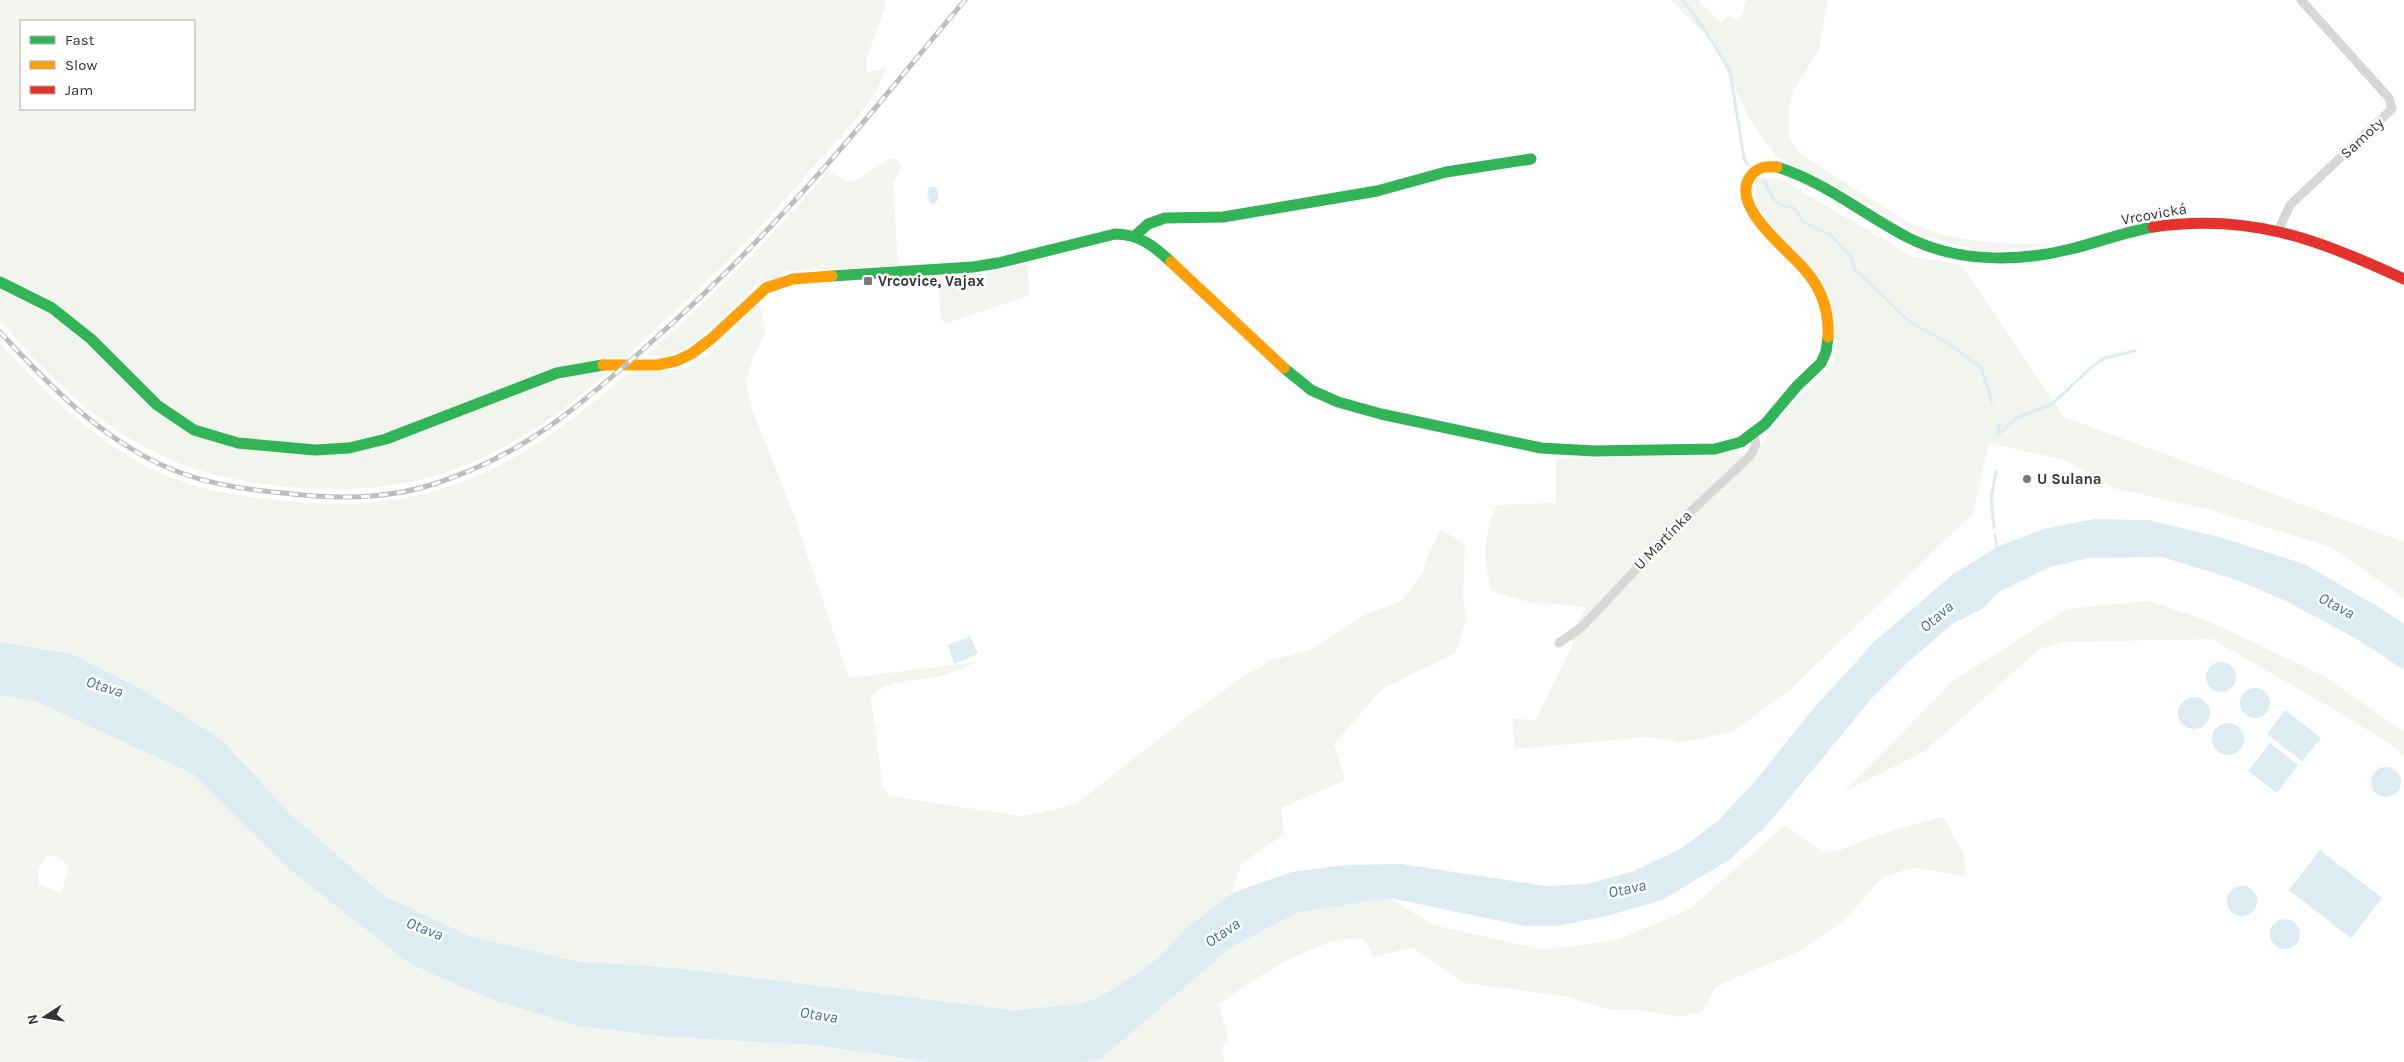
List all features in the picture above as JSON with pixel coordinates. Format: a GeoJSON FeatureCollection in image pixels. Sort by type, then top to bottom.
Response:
{"type":"FeatureCollection","features":[{"type":"Feature","properties":{"kind":"street","name":"Samoty"},"geometry":{"type":"LineString","coordinates":[[2278,229],[2290,205],[2392,109],[2389,98],[2301,0]]}},
{"type":"Feature","properties":{"kind":"street"},"geometry":{"type":"LineString","coordinates":[[1136,235],[1148,224],[1165,218],[1223,217],[1377,191],[1446,172],[1531,159]]}},
{"type":"Feature","properties":{"kind":"street","name":"Vrcovická"},"geometry":{"type":"LineString","coordinates":[[1754,434],[1823,360],[1827,349],[1828,331],[1821,293],[1811,275],[1762,228],[1754,217],[1746,193],[1747,184],[1754,173],[1771,166],[1786,169],[1826,189],[1905,236],[1952,253],[2014,257],[2061,251],[2141,229],[2180,223],[2228,221],[2278,229],[2327,244],[2404,279]]}},
{"type":"Feature","properties":{"kind":"street"},"geometry":{"type":"LineString","coordinates":[[0,282],[52,308],[91,339],[157,406],[194,430],[238,443],[316,450],[350,448],[386,439],[557,373],[593,365],[656,365],[676,361],[691,354],[711,339],[759,293],[780,282],[803,278],[998,263],[1108,234],[1121,233],[1136,235],[1156,248],[1299,382],[1327,400],[1548,450],[1705,449],[1740,443],[1754,434]]}},
{"type":"Feature","properties":{"kind":"street","name":"U Martínka"},"geometry":{"type":"LineString","coordinates":[[1559,643],[1582,626],[1687,515],[1750,456],[1756,446],[1754,434]]}},
{"type":"Feature","properties":{"kind":"shaded area"},"geometry":{"type":"Polygon","coordinates":[[[0,0],[882,0],[887,2],[866,60],[866,73],[886,68],[878,86],[849,127],[785,200],[707,281],[593,385],[529,432],[499,450],[469,464],[439,475],[409,482],[347,489],[279,486],[254,483],[209,473],[187,466],[145,447],[104,421],[76,399],[24,348],[0,321],[0,0]]]}},
{"type":"Feature","properties":{"kind":"shaded area"},"geometry":{"type":"Polygon","coordinates":[[[1671,0],[1698,0],[1721,23],[1727,16],[1740,20],[1746,0],[1828,0],[1819,50],[1794,89],[1789,109],[1789,138],[1801,155],[1909,223],[1929,230],[1948,236],[1986,242],[2064,244],[1985,252],[1922,236],[1854,196],[1776,156],[1749,118],[1723,63],[1709,39],[1671,0]]]}},
{"type":"Feature","properties":{"kind":"shaded area"},"geometry":{"type":"Polygon","coordinates":[[[892,158],[898,160],[901,168],[893,183],[898,265],[787,271],[759,293],[765,334],[754,355],[746,383],[752,409],[795,519],[849,678],[977,662],[940,676],[894,683],[877,691],[871,698],[883,788],[889,796],[1020,816],[1040,813],[1077,803],[1191,714],[1244,676],[1272,660],[1310,650],[1368,613],[1402,601],[1422,574],[1428,555],[1441,529],[1465,545],[1463,597],[1467,618],[1455,653],[1383,688],[1334,744],[1345,780],[1281,808],[1284,834],[1241,864],[1232,893],[1183,931],[1163,954],[1134,976],[1098,998],[1080,1004],[1012,1010],[678,968],[575,961],[470,936],[386,896],[291,815],[222,740],[143,690],[72,654],[0,642],[0,343],[60,404],[104,440],[152,469],[178,480],[203,488],[242,496],[282,501],[336,504],[384,501],[429,492],[471,478],[512,459],[551,434],[590,405],[630,371],[662,371],[686,368],[712,352],[746,318],[763,275],[743,300],[691,345],[669,356],[646,356],[740,267],[828,172],[851,183],[892,158]]]}},
{"type":"Feature","properties":{"kind":"shaded area"},"geometry":{"type":"Polygon","coordinates":[[[1755,177],[1780,179],[1914,257],[1961,265],[2064,417],[2404,542],[2404,598],[2331,547],[2211,510],[2113,488],[2065,460],[1989,443],[1973,513],[1791,689],[1734,731],[1680,743],[1667,739],[1645,737],[1515,749],[1512,719],[1536,720],[1573,644],[1572,632],[1587,607],[1529,602],[1491,591],[1486,547],[1489,527],[1497,505],[1556,503],[1556,458],[1695,456],[1738,451],[1748,464],[1755,457],[1770,431],[1791,404],[1828,370],[1834,361],[1838,341],[1824,330],[1819,301],[1756,202],[1755,177]]]}},
{"type":"Feature","properties":{"kind":"shaded area"},"geometry":{"type":"Polygon","coordinates":[[[1027,264],[1030,295],[948,323],[941,320],[938,276],[981,274],[1027,264]]]}},
{"type":"Feature","properties":{"kind":"shaded area"},"geometry":{"type":"Polygon","coordinates":[[[2149,601],[2208,621],[2322,675],[2404,732],[2404,756],[2390,744],[2347,717],[2212,639],[2063,642],[2039,649],[1925,751],[1844,792],[1953,681],[2067,609],[2149,601]]]}},
{"type":"Feature","properties":{"kind":"shaded area"},"geometry":{"type":"Polygon","coordinates":[[[0,695],[35,701],[193,774],[288,868],[410,964],[577,1026],[668,1037],[812,1045],[933,1062],[0,1062],[0,695]],[[48,855],[38,868],[39,885],[61,892],[70,867],[58,857],[48,855]]]}},
{"type":"Feature","properties":{"kind":"shaded area"},"geometry":{"type":"Polygon","coordinates":[[[1937,818],[1944,818],[1963,854],[1966,876],[1919,868],[1904,870],[1883,877],[1845,919],[1800,951],[1716,986],[1702,1012],[1679,1017],[1643,1010],[1611,1010],[1564,996],[1465,983],[1412,947],[1374,957],[1363,938],[1325,944],[1287,960],[1219,1004],[1228,1036],[1221,1050],[1225,1062],[1083,1062],[1102,1058],[1230,948],[1296,913],[1390,898],[1433,925],[1544,950],[1617,940],[1690,909],[1785,825],[1823,853],[1838,851],[1875,836],[1937,818]]]}},
{"type":"Feature","properties":{"kind":"water"},"geometry":{"type":"Polygon","coordinates":[[[929,187],[936,187],[939,193],[938,200],[932,205],[927,195],[929,187]]]}},
{"type":"Feature","properties":{"kind":"water","name":"Otava"},"geometry":{"type":"Polygon","coordinates":[[[2095,519],[2148,520],[2219,537],[2304,564],[2382,609],[2404,624],[2404,670],[2357,639],[2284,600],[2237,580],[2162,557],[2088,558],[2050,567],[1999,592],[1982,609],[1952,624],[1908,662],[1872,698],[1767,825],[1729,860],[1662,900],[1606,916],[1558,926],[1525,926],[1390,898],[1296,913],[1230,948],[1102,1058],[1083,1062],[933,1062],[812,1045],[668,1037],[577,1026],[486,997],[410,964],[288,868],[193,774],[35,701],[0,695],[0,642],[72,654],[143,690],[222,740],[291,815],[385,896],[470,936],[575,961],[678,968],[1012,1010],[1080,1004],[1098,998],[1134,976],[1163,954],[1183,931],[1232,893],[1292,872],[1344,865],[1401,864],[1545,886],[1587,884],[1634,871],[1682,848],[1718,821],[1757,779],[1813,709],[1875,641],[1952,575],[1997,547],[2043,529],[2095,519]]]}},
{"type":"Feature","properties":{"kind":"water"},"geometry":{"type":"Polygon","coordinates":[[[970,636],[978,654],[954,664],[948,645],[970,636]]]}},
{"type":"Feature","properties":{"kind":"water"},"geometry":{"type":"Polygon","coordinates":[[[2221,662],[2231,667],[2236,677],[2231,687],[2221,692],[2211,687],[2206,677],[2211,667],[2221,662]]]}},
{"type":"Feature","properties":{"kind":"water"},"geometry":{"type":"Polygon","coordinates":[[[2255,688],[2261,689],[2269,697],[2269,709],[2261,717],[2255,718],[2249,717],[2241,709],[2240,703],[2241,697],[2249,689],[2255,688]]]}},
{"type":"Feature","properties":{"kind":"water"},"geometry":{"type":"Polygon","coordinates":[[[2194,697],[2205,702],[2210,713],[2205,724],[2194,729],[2183,724],[2178,713],[2183,702],[2194,697]]]}},
{"type":"Feature","properties":{"kind":"water"},"geometry":{"type":"Polygon","coordinates":[[[2285,710],[2321,738],[2302,761],[2267,734],[2285,710]]]}},
{"type":"Feature","properties":{"kind":"water"},"geometry":{"type":"Polygon","coordinates":[[[2228,723],[2234,724],[2239,728],[2243,733],[2243,745],[2239,750],[2234,754],[2228,755],[2222,754],[2217,750],[2213,745],[2212,739],[2213,733],[2217,728],[2222,724],[2228,723]]]}},
{"type":"Feature","properties":{"kind":"water"},"geometry":{"type":"Polygon","coordinates":[[[2270,743],[2298,765],[2277,793],[2248,771],[2270,743]]]}},
{"type":"Feature","properties":{"kind":"water"},"geometry":{"type":"Polygon","coordinates":[[[2386,767],[2392,768],[2400,776],[2400,788],[2392,796],[2386,797],[2380,796],[2372,788],[2371,782],[2372,776],[2380,768],[2386,767]]]}},
{"type":"Feature","properties":{"kind":"water"},"geometry":{"type":"Polygon","coordinates":[[[2320,850],[2382,898],[2351,938],[2289,890],[2320,850]]]}},
{"type":"Feature","properties":{"kind":"water"},"geometry":{"type":"Polygon","coordinates":[[[2242,886],[2253,890],[2257,901],[2253,912],[2242,916],[2231,912],[2227,901],[2231,890],[2242,886]]]}},
{"type":"Feature","properties":{"kind":"water"},"geometry":{"type":"Polygon","coordinates":[[[2285,919],[2296,923],[2300,934],[2296,945],[2285,949],[2274,945],[2270,934],[2274,923],[2285,919]]]}},
{"type":"Feature","properties":{"kind":"waterway"},"geometry":{"type":"LineString","coordinates":[[1683,0],[1707,33],[1730,71],[1744,159],[1747,164]]}},
{"type":"Feature","properties":{"kind":"waterway"},"geometry":{"type":"LineString","coordinates":[[1765,182],[1775,201],[1783,206],[1795,208],[1803,222],[1831,235],[1851,257],[1854,268],[1910,322],[1946,342],[1981,367],[1992,402]]}},
{"type":"Feature","properties":{"kind":"waterway"},"geometry":{"type":"LineString","coordinates":[[1998,435],[2016,418],[2052,404],[2094,365],[2105,358],[2135,351]]}},
{"type":"Feature","properties":{"kind":"waterway"},"geometry":{"type":"LineString","coordinates":[[1998,435],[1999,424]]}},
{"type":"Feature","properties":{"kind":"waterway"},"geometry":{"type":"LineString","coordinates":[[1994,527],[1991,499],[1996,472]]}},
{"type":"Feature","properties":{"kind":"waterway"},"geometry":{"type":"LineString","coordinates":[[1995,535],[1997,549]]}},
{"type":"Feature","properties":{"kind":"railway"},"geometry":{"type":"LineString","coordinates":[[0,332],[60,394],[105,431],[154,461],[181,473],[206,481],[270,492],[340,497],[397,493],[434,484],[495,459],[548,427],[598,389],[679,317],[796,200],[965,0]]}},
{"type":"Feature","properties":{"kind":"traffic: fast"},"geometry":{"type":"LineString","coordinates":[[1136,235],[1148,224],[1165,218],[1223,217],[1377,191],[1446,172],[1531,159]]}},
{"type":"Feature","properties":{"kind":"traffic: fast"},"geometry":{"type":"LineString","coordinates":[[1777,167],[1795,173],[1828,190],[1891,228],[1926,246],[1967,256],[2009,258],[2051,253],[2153,227]]}},
{"type":"Feature","properties":{"kind":"traffic: fast"},"geometry":{"type":"LineString","coordinates":[[832,276],[973,267],[998,263],[1115,234],[1131,236],[1146,242],[1171,262]]}},
{"type":"Feature","properties":{"kind":"traffic: fast"},"geometry":{"type":"LineString","coordinates":[[0,282],[52,308],[91,339],[157,405],[194,430],[238,443],[315,450],[349,448],[386,439],[557,373],[603,365]]}},
{"type":"Feature","properties":{"kind":"traffic: fast"},"geometry":{"type":"LineString","coordinates":[[1284,368],[1311,390],[1338,402],[1381,414],[1541,448],[1594,451],[1715,449],[1741,442],[1765,424],[1797,386],[1821,363],[1826,352],[1828,337]]}},
{"type":"Feature","properties":{"kind":"traffic: slow"},"geometry":{"type":"LineString","coordinates":[[1777,167],[1762,168],[1755,171],[1750,177],[1746,190],[1748,203],[1756,217],[1804,269],[1820,292],[1828,321],[1828,337]]}},
{"type":"Feature","properties":{"kind":"traffic: slow"},"geometry":{"type":"LineString","coordinates":[[1171,262],[1284,368]]}},
{"type":"Feature","properties":{"kind":"traffic: slow"},"geometry":{"type":"LineString","coordinates":[[603,365],[657,365],[676,361],[691,354],[711,339],[766,288],[793,279],[832,276]]}},
{"type":"Feature","properties":{"kind":"traffic: jam"},"geometry":{"type":"LineString","coordinates":[[2153,227],[2221,224],[2252,227],[2282,233],[2342,252],[2404,279]]}},
{"type":"Feature","properties":{"kind":"place","name":"Vrcovice, Vajax"},"geometry":{"type":"Point","coordinates":[868,281]}},
{"type":"Feature","properties":{"kind":"place","name":"U Sulana"},"geometry":{"type":"Point","coordinates":[2027,479]}}]}
